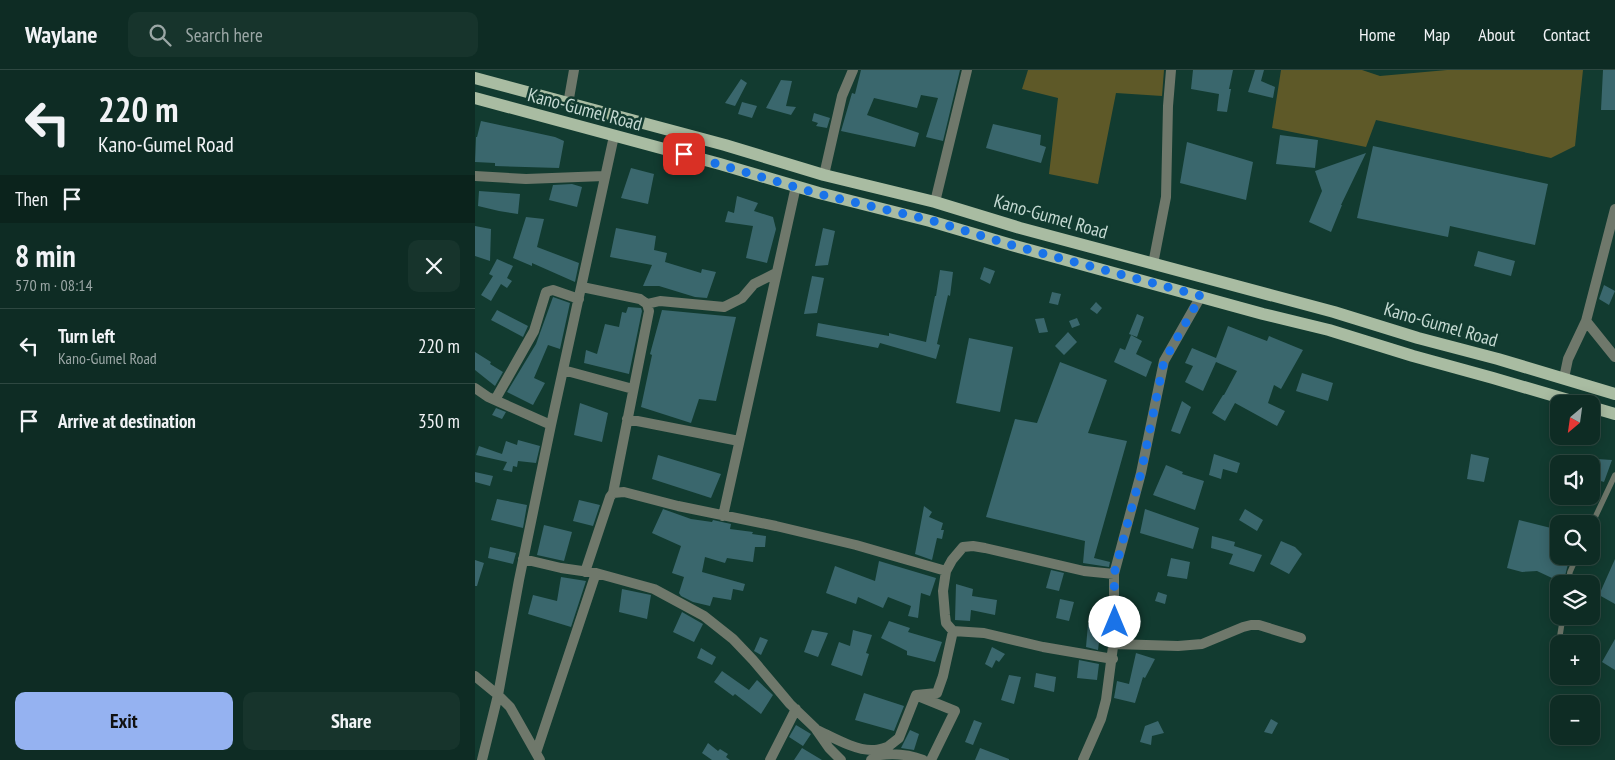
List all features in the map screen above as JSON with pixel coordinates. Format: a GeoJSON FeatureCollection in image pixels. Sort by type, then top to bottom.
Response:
{"type":"FeatureCollection","features":[{"type":"Feature","properties":{"kind":"main road","name":"Kano-Gumel Road"},"geometry":{"type":"LineString","coordinates":[[481,80],[725,145],[824,175],[935,202],[1020,228],[1334,312],[1615,394]]}},
{"type":"Feature","properties":{"kind":"main road"},"geometry":{"type":"LineString","coordinates":[[479,99],[481,80]]}},
{"type":"Feature","properties":{"kind":"main road","name":"Kano-Gumel Road"},"geometry":{"type":"LineString","coordinates":[[479,99],[720,164],[819,194],[930,220],[1015,246],[1329,330],[1551,395]]}},
{"type":"Feature","properties":{"kind":"main road"},"geometry":{"type":"LineString","coordinates":[[1493,378],[1498,359]]}},
{"type":"Feature","properties":{"kind":"main road"},"geometry":{"type":"LineString","coordinates":[[1600,410],[1615,414]]}},
{"type":"Feature","properties":{"kind":"street"},"geometry":{"type":"LineString","coordinates":[[568,104],[575,70]]}},
{"type":"Feature","properties":{"kind":"street"},"geometry":{"type":"LineString","coordinates":[[824,175],[842,96],[853,70]]}},
{"type":"Feature","properties":{"kind":"street"},"geometry":{"type":"LineString","coordinates":[[935,202],[967,70]]}},
{"type":"Feature","properties":{"kind":"street"},"geometry":{"type":"LineString","coordinates":[[1153,264],[1166,197],[1168,106],[1171,70]]}},
{"type":"Feature","properties":{"kind":"street"},"geometry":{"type":"LineString","coordinates":[[481,760],[498,695],[523,559],[614,136]]}},
{"type":"Feature","properties":{"kind":"street"},"geometry":{"type":"LineString","coordinates":[[475,176],[526,179],[604,176]]}},
{"type":"Feature","properties":{"kind":"street"},"geometry":{"type":"LineString","coordinates":[[723,516],[795,186]]}},
{"type":"Feature","properties":{"kind":"street"},"geometry":{"type":"LineString","coordinates":[[1564,378],[1568,359],[1586,321],[1615,209]]}},
{"type":"Feature","properties":{"kind":"street"},"geometry":{"type":"LineString","coordinates":[[647,304],[660,301],[724,307],[742,298],[754,284],[776,274]]}},
{"type":"Feature","properties":{"kind":"street"},"geometry":{"type":"LineString","coordinates":[[538,757],[591,573],[610,497],[613,493],[649,311],[647,304],[640,299],[582,287]]}},
{"type":"Feature","properties":{"kind":"street"},"geometry":{"type":"LineString","coordinates":[[495,400],[534,331],[546,292],[553,290],[579,299]]}},
{"type":"Feature","properties":{"kind":"street"},"geometry":{"type":"LineString","coordinates":[[1083,760],[1101,719],[1106,700],[1113,660],[1114,574],[1141,473],[1164,361],[1201,296]]}},
{"type":"Feature","properties":{"kind":"street"},"geometry":{"type":"LineString","coordinates":[[1586,321],[1615,357]]}},
{"type":"Feature","properties":{"kind":"street"},"geometry":{"type":"LineString","coordinates":[[563,370],[633,390]]}},
{"type":"Feature","properties":{"kind":"street"},"geometry":{"type":"LineString","coordinates":[[475,388],[495,400],[551,426]]}},
{"type":"Feature","properties":{"kind":"street"},"geometry":{"type":"LineString","coordinates":[[627,419],[739,441]]}},
{"type":"Feature","properties":{"kind":"street"},"geometry":{"type":"LineString","coordinates":[[613,493],[624,492],[678,506],[776,526],[856,545],[946,571]]}},
{"type":"Feature","properties":{"kind":"street"},"geometry":{"type":"LineString","coordinates":[[1113,660],[1043,647],[984,633],[953,631],[946,623],[943,591],[946,571],[952,560],[963,547],[973,546],[1084,571],[1114,574]]}},
{"type":"Feature","properties":{"kind":"street"},"geometry":{"type":"LineString","coordinates":[[523,559],[591,573],[654,589],[704,616],[733,640],[816,729],[829,748],[841,760]]}},
{"type":"Feature","properties":{"kind":"street"},"geometry":{"type":"LineString","coordinates":[[1114,644],[1178,646],[1202,644],[1251,625],[1259,625],[1301,638]]}},
{"type":"Feature","properties":{"kind":"street"},"geometry":{"type":"LineString","coordinates":[[916,695],[937,693],[943,676],[953,631]]}},
{"type":"Feature","properties":{"kind":"street"},"geometry":{"type":"LineString","coordinates":[[475,676],[510,707],[538,757]]}},
{"type":"Feature","properties":{"kind":"street"},"geometry":{"type":"LineString","coordinates":[[875,758],[899,738],[916,695]]}},
{"type":"Feature","properties":{"kind":"street"},"geometry":{"type":"LineString","coordinates":[[916,695],[955,711],[931,760]]}},
{"type":"Feature","properties":{"kind":"street"},"geometry":{"type":"LineString","coordinates":[[769,760],[796,709]]}},
{"type":"Feature","properties":{"kind":"street"},"geometry":{"type":"LineString","coordinates":[[816,729],[837,740],[860,748],[872,750],[889,747]]}},
{"type":"Feature","properties":{"kind":"street"},"geometry":{"type":"LineString","coordinates":[[875,758],[895,753],[923,760]]}},
{"type":"Feature","properties":{"kind":"lane"},"geometry":{"type":"LineString","coordinates":[[1596,515],[1615,475]]}},
{"type":"Feature","properties":{"kind":"lane"},"geometry":{"type":"LineString","coordinates":[[1560,634],[1562,625]]}},
{"type":"Feature","properties":{"kind":"shaded area"},"geometry":{"type":"Polygon","coordinates":[[[1028,70],[1164,70],[1162,96],[1116,93],[1098,184],[1049,174],[1058,98],[1022,89],[1028,70]]]}},
{"type":"Feature","properties":{"kind":"shaded area"},"geometry":{"type":"Polygon","coordinates":[[[1281,70],[1362,70],[1380,76],[1447,70],[1583,70],[1575,146],[1551,158],[1376,120],[1366,147],[1272,128],[1281,70]]]}},
{"type":"Feature","properties":{"kind":"building"},"geometry":{"type":"Polygon","coordinates":[[[861,70],[960,70],[943,141],[926,137],[938,98],[921,95],[917,108],[874,98],[867,115],[919,133],[915,147],[841,131],[852,93],[855,94],[861,70]]]}},
{"type":"Feature","properties":{"kind":"building"},"geometry":{"type":"Polygon","coordinates":[[[1193,70],[1233,70],[1227,112],[1217,111],[1219,94],[1191,89],[1193,70]]]}},
{"type":"Feature","properties":{"kind":"building"},"geometry":{"type":"Polygon","coordinates":[[[1255,70],[1264,70],[1261,81],[1275,87],[1273,98],[1248,92],[1255,70]]]}},
{"type":"Feature","properties":{"kind":"building"},"geometry":{"type":"Polygon","coordinates":[[[1603,70],[1615,70],[1615,110],[1601,110],[1603,70]]]}},
{"type":"Feature","properties":{"kind":"building"},"geometry":{"type":"Polygon","coordinates":[[[741,79],[747,83],[735,106],[725,103],[741,79]]]}},
{"type":"Feature","properties":{"kind":"building"},"geometry":{"type":"Polygon","coordinates":[[[781,80],[792,81],[786,106],[796,107],[791,115],[766,108],[781,80]]]}},
{"type":"Feature","properties":{"kind":"building"},"geometry":{"type":"Polygon","coordinates":[[[742,102],[757,106],[752,118],[738,114],[742,102]]]}},
{"type":"Feature","properties":{"kind":"building"},"geometry":{"type":"Polygon","coordinates":[[[814,113],[830,118],[827,128],[816,126],[818,123],[812,121],[814,113]]]}},
{"type":"Feature","properties":{"kind":"building"},"geometry":{"type":"Polygon","coordinates":[[[481,121],[555,137],[564,141],[559,168],[495,166],[495,163],[475,162],[476,137],[481,121]]]}},
{"type":"Feature","properties":{"kind":"building"},"geometry":{"type":"Polygon","coordinates":[[[993,124],[1041,135],[1040,145],[1046,147],[1041,163],[986,148],[993,124]]]}},
{"type":"Feature","properties":{"kind":"building"},"geometry":{"type":"Polygon","coordinates":[[[1280,135],[1318,140],[1315,168],[1276,164],[1280,135]]]}},
{"type":"Feature","properties":{"kind":"building"},"geometry":{"type":"Polygon","coordinates":[[[1187,142],[1253,162],[1246,200],[1180,183],[1187,142]]]}},
{"type":"Feature","properties":{"kind":"building"},"geometry":{"type":"Polygon","coordinates":[[[1373,146],[1548,184],[1535,245],[1450,226],[1448,237],[1357,218],[1373,146]]]}},
{"type":"Feature","properties":{"kind":"building"},"geometry":{"type":"Polygon","coordinates":[[[1366,153],[1341,205],[1331,232],[1309,222],[1322,191],[1315,171],[1366,153]]]}},
{"type":"Feature","properties":{"kind":"building"},"geometry":{"type":"Polygon","coordinates":[[[631,168],[654,174],[648,204],[621,198],[631,168]]]}},
{"type":"Feature","properties":{"kind":"building"},"geometry":{"type":"Polygon","coordinates":[[[572,184],[582,187],[577,207],[549,200],[553,185],[572,184]]]}},
{"type":"Feature","properties":{"kind":"building"},"geometry":{"type":"Polygon","coordinates":[[[479,191],[520,194],[518,214],[478,206],[479,191]]]}},
{"type":"Feature","properties":{"kind":"building"},"geometry":{"type":"Polygon","coordinates":[[[737,196],[758,203],[754,211],[773,217],[776,229],[767,263],[746,258],[753,226],[725,222],[728,211],[734,213],[737,196]]]}},
{"type":"Feature","properties":{"kind":"building"},"geometry":{"type":"Polygon","coordinates":[[[526,217],[544,219],[537,247],[579,263],[575,282],[532,263],[532,266],[513,258],[526,217]]]}},
{"type":"Feature","properties":{"kind":"building"},"geometry":{"type":"Polygon","coordinates":[[[475,226],[491,229],[490,261],[475,256],[475,226]]]}},
{"type":"Feature","properties":{"kind":"building"},"geometry":{"type":"Polygon","coordinates":[[[616,228],[656,236],[654,250],[667,253],[665,262],[701,273],[702,269],[716,272],[707,298],[695,297],[659,286],[643,286],[652,265],[610,257],[616,228]]]}},
{"type":"Feature","properties":{"kind":"building"},"geometry":{"type":"Polygon","coordinates":[[[823,228],[835,231],[828,265],[815,266],[823,228]]]}},
{"type":"Feature","properties":{"kind":"building"},"geometry":{"type":"Polygon","coordinates":[[[1478,251],[1515,261],[1511,276],[1474,266],[1478,251]]]}},
{"type":"Feature","properties":{"kind":"building"},"geometry":{"type":"Polygon","coordinates":[[[497,259],[513,266],[507,278],[512,281],[507,288],[501,284],[491,301],[481,295],[493,276],[489,274],[497,259]]]}},
{"type":"Feature","properties":{"kind":"building"},"geometry":{"type":"Polygon","coordinates":[[[984,267],[995,271],[990,284],[980,279],[984,267]]]}},
{"type":"Feature","properties":{"kind":"building"},"geometry":{"type":"Polygon","coordinates":[[[940,270],[953,272],[950,296],[948,295],[937,344],[940,345],[936,359],[880,343],[878,348],[816,336],[818,323],[889,336],[889,333],[926,342],[940,270]]]}},
{"type":"Feature","properties":{"kind":"building"},"geometry":{"type":"Polygon","coordinates":[[[812,276],[824,278],[817,313],[804,314],[812,276]]]}},
{"type":"Feature","properties":{"kind":"building"},"geometry":{"type":"Polygon","coordinates":[[[1604,285],[1615,291],[1609,305],[1599,299],[1604,285]]]}},
{"type":"Feature","properties":{"kind":"building"},"geometry":{"type":"Polygon","coordinates":[[[1052,292],[1061,294],[1058,305],[1049,303],[1052,292]]]}},
{"type":"Feature","properties":{"kind":"building"},"geometry":{"type":"Polygon","coordinates":[[[553,297],[570,303],[560,349],[548,345],[534,378],[545,383],[533,405],[507,392],[536,344],[553,297]]]}},
{"type":"Feature","properties":{"kind":"building"},"geometry":{"type":"Polygon","coordinates":[[[1096,302],[1102,308],[1097,314],[1090,309],[1096,302]]]}},
{"type":"Feature","properties":{"kind":"building"},"geometry":{"type":"Polygon","coordinates":[[[628,307],[641,308],[642,311],[629,374],[584,363],[586,350],[597,354],[605,324],[619,327],[622,312],[626,313],[628,307]]]}},
{"type":"Feature","properties":{"kind":"building"},"geometry":{"type":"Polygon","coordinates":[[[497,310],[528,326],[523,337],[491,320],[497,310]]]}},
{"type":"Feature","properties":{"kind":"building"},"geometry":{"type":"Polygon","coordinates":[[[662,310],[736,317],[716,401],[699,399],[691,423],[641,407],[652,355],[650,354],[662,310]]]}},
{"type":"Feature","properties":{"kind":"building"},"geometry":{"type":"Polygon","coordinates":[[[1137,314],[1144,317],[1137,337],[1129,334],[1137,314]]]}},
{"type":"Feature","properties":{"kind":"building"},"geometry":{"type":"Polygon","coordinates":[[[1044,318],[1048,332],[1039,333],[1035,319],[1044,318]]]}},
{"type":"Feature","properties":{"kind":"building"},"geometry":{"type":"Polygon","coordinates":[[[1077,318],[1080,325],[1072,328],[1069,321],[1077,318]]]}},
{"type":"Feature","properties":{"kind":"building"},"geometry":{"type":"Polygon","coordinates":[[[1228,326],[1267,341],[1269,336],[1303,350],[1281,389],[1274,385],[1268,403],[1285,411],[1277,426],[1235,403],[1225,421],[1212,413],[1237,371],[1216,362],[1203,391],[1185,382],[1193,366],[1185,363],[1192,348],[1216,358],[1228,326]]]}},
{"type":"Feature","properties":{"kind":"building"},"geometry":{"type":"Polygon","coordinates":[[[1068,332],[1077,342],[1064,355],[1055,346],[1068,332]]]}},
{"type":"Feature","properties":{"kind":"building"},"geometry":{"type":"Polygon","coordinates":[[[1131,335],[1142,341],[1136,354],[1152,362],[1146,377],[1114,362],[1120,348],[1125,350],[1131,335]]]}},
{"type":"Feature","properties":{"kind":"building"},"geometry":{"type":"Polygon","coordinates":[[[969,338],[1013,347],[1000,412],[956,403],[969,338]]]}},
{"type":"Feature","properties":{"kind":"building"},"geometry":{"type":"Polygon","coordinates":[[[475,352],[503,372],[495,386],[475,370],[475,352]]]}},
{"type":"Feature","properties":{"kind":"building"},"geometry":{"type":"Polygon","coordinates":[[[1060,362],[1107,380],[1088,433],[1127,441],[1094,558],[1110,562],[1109,567],[1083,563],[1085,541],[986,517],[1015,419],[1037,423],[1060,362]]]}},
{"type":"Feature","properties":{"kind":"building"},"geometry":{"type":"Polygon","coordinates":[[[1302,373],[1333,383],[1328,401],[1296,391],[1302,373]]]}},
{"type":"Feature","properties":{"kind":"building"},"geometry":{"type":"Polygon","coordinates":[[[1182,401],[1191,407],[1180,434],[1171,431],[1182,401]]]}},
{"type":"Feature","properties":{"kind":"building"},"geometry":{"type":"Polygon","coordinates":[[[580,403],[608,413],[602,442],[574,435],[580,403]]]}},
{"type":"Feature","properties":{"kind":"building"},"geometry":{"type":"Polygon","coordinates":[[[496,408],[506,412],[502,419],[492,415],[496,408]]]}},
{"type":"Feature","properties":{"kind":"building"},"geometry":{"type":"Polygon","coordinates":[[[518,440],[540,446],[536,463],[518,461],[517,467],[513,466],[512,472],[503,470],[507,462],[476,455],[479,446],[502,454],[506,441],[517,445],[518,440]]]}},
{"type":"Feature","properties":{"kind":"building"},"geometry":{"type":"Polygon","coordinates":[[[1214,454],[1240,463],[1237,473],[1223,469],[1221,479],[1209,475],[1214,454]]]}},
{"type":"Feature","properties":{"kind":"building"},"geometry":{"type":"Polygon","coordinates":[[[1471,454],[1489,458],[1484,482],[1467,479],[1471,454]]]}},
{"type":"Feature","properties":{"kind":"building"},"geometry":{"type":"Polygon","coordinates":[[[658,455],[721,474],[711,498],[652,479],[658,455]]]}},
{"type":"Feature","properties":{"kind":"building"},"geometry":{"type":"Polygon","coordinates":[[[1600,459],[1612,460],[1604,482],[1600,481],[1600,459]]]}},
{"type":"Feature","properties":{"kind":"building"},"geometry":{"type":"Polygon","coordinates":[[[1166,465],[1183,472],[1182,474],[1204,481],[1195,510],[1153,495],[1166,465]]]}},
{"type":"Feature","properties":{"kind":"building"},"geometry":{"type":"Polygon","coordinates":[[[475,472],[493,476],[490,486],[475,482],[475,472]]]}},
{"type":"Feature","properties":{"kind":"building"},"geometry":{"type":"Polygon","coordinates":[[[497,499],[527,505],[523,528],[491,520],[497,499]]]}},
{"type":"Feature","properties":{"kind":"building"},"geometry":{"type":"Polygon","coordinates":[[[579,500],[600,505],[593,526],[573,521],[579,500]]]}},
{"type":"Feature","properties":{"kind":"building"},"geometry":{"type":"Polygon","coordinates":[[[924,506],[932,512],[929,517],[943,523],[941,530],[944,530],[942,539],[937,538],[932,560],[915,554],[924,506]]]}},
{"type":"Feature","properties":{"kind":"building"},"geometry":{"type":"Polygon","coordinates":[[[663,509],[691,519],[712,522],[713,520],[731,524],[730,529],[766,536],[765,547],[755,547],[753,562],[727,558],[725,563],[705,557],[702,572],[745,584],[743,591],[733,589],[731,600],[713,597],[710,606],[693,602],[681,596],[679,593],[684,577],[672,573],[681,546],[652,533],[663,509]]]}},
{"type":"Feature","properties":{"kind":"building"},"geometry":{"type":"Polygon","coordinates":[[[1145,509],[1199,528],[1193,549],[1140,533],[1145,509]]]}},
{"type":"Feature","properties":{"kind":"building"},"geometry":{"type":"Polygon","coordinates":[[[1245,509],[1263,520],[1257,531],[1239,520],[1245,509]]]}},
{"type":"Feature","properties":{"kind":"building"},"geometry":{"type":"Polygon","coordinates":[[[1519,520],[1550,528],[1550,565],[1568,565],[1565,575],[1550,575],[1550,577],[1537,571],[1522,572],[1507,568],[1519,520]]]}},
{"type":"Feature","properties":{"kind":"building"},"geometry":{"type":"Polygon","coordinates":[[[544,525],[572,532],[564,561],[537,555],[544,525]]]}},
{"type":"Feature","properties":{"kind":"building"},"geometry":{"type":"Polygon","coordinates":[[[1212,536],[1235,542],[1234,546],[1262,555],[1254,572],[1229,564],[1233,554],[1211,548],[1212,536]]]}},
{"type":"Feature","properties":{"kind":"building"},"geometry":{"type":"Polygon","coordinates":[[[1281,541],[1295,547],[1302,554],[1289,574],[1270,564],[1281,541]]]}},
{"type":"Feature","properties":{"kind":"building"},"geometry":{"type":"Polygon","coordinates":[[[490,547],[516,553],[513,564],[488,558],[490,547]]]}},
{"type":"Feature","properties":{"kind":"building"},"geometry":{"type":"Polygon","coordinates":[[[1171,558],[1190,562],[1187,579],[1167,576],[1171,558]]]}},
{"type":"Feature","properties":{"kind":"building"},"geometry":{"type":"Polygon","coordinates":[[[1615,559],[1615,604],[1600,596],[1615,559]]]}},
{"type":"Feature","properties":{"kind":"building"},"geometry":{"type":"Polygon","coordinates":[[[475,560],[484,563],[477,586],[475,586],[475,560]]]}},
{"type":"Feature","properties":{"kind":"building"},"geometry":{"type":"Polygon","coordinates":[[[879,561],[936,578],[930,596],[921,593],[918,618],[908,616],[911,606],[888,597],[883,608],[858,597],[856,604],[826,593],[835,566],[875,581],[879,561]]]}},
{"type":"Feature","properties":{"kind":"building"},"geometry":{"type":"Polygon","coordinates":[[[1051,570],[1064,573],[1059,591],[1046,588],[1051,570]]]}},
{"type":"Feature","properties":{"kind":"building"},"geometry":{"type":"Polygon","coordinates":[[[561,577],[586,581],[571,627],[528,614],[533,595],[557,601],[561,577]]]}},
{"type":"Feature","properties":{"kind":"building"},"geometry":{"type":"Polygon","coordinates":[[[956,584],[973,589],[972,596],[997,600],[995,615],[971,610],[970,621],[955,620],[956,584]]]}},
{"type":"Feature","properties":{"kind":"building"},"geometry":{"type":"Polygon","coordinates":[[[622,589],[651,595],[647,619],[619,612],[622,589]]]}},
{"type":"Feature","properties":{"kind":"building"},"geometry":{"type":"Polygon","coordinates":[[[1158,592],[1167,595],[1165,604],[1155,601],[1158,592]]]}},
{"type":"Feature","properties":{"kind":"building"},"geometry":{"type":"Polygon","coordinates":[[[1060,599],[1074,602],[1069,621],[1056,618],[1060,599]]]}},
{"type":"Feature","properties":{"kind":"building"},"geometry":{"type":"Polygon","coordinates":[[[682,612],[703,624],[694,642],[673,632],[682,612]]]}},
{"type":"Feature","properties":{"kind":"building"},"geometry":{"type":"Polygon","coordinates":[[[889,621],[910,628],[908,632],[942,642],[935,662],[907,655],[907,651],[881,638],[889,621]]]}},
{"type":"Feature","properties":{"kind":"building"},"geometry":{"type":"Polygon","coordinates":[[[1088,624],[1101,626],[1098,650],[1086,647],[1088,624]]]}},
{"type":"Feature","properties":{"kind":"building"},"geometry":{"type":"Polygon","coordinates":[[[812,630],[828,633],[818,657],[804,652],[812,630]]]}},
{"type":"Feature","properties":{"kind":"building"},"geometry":{"type":"Polygon","coordinates":[[[853,630],[872,635],[866,653],[869,654],[862,676],[831,665],[839,642],[850,646],[853,630]]]}},
{"type":"Feature","properties":{"kind":"building"},"geometry":{"type":"Polygon","coordinates":[[[760,637],[768,640],[761,655],[754,651],[760,637]]]}},
{"type":"Feature","properties":{"kind":"building"},"geometry":{"type":"Polygon","coordinates":[[[1615,639],[1615,670],[1602,662],[1615,639]]]}},
{"type":"Feature","properties":{"kind":"building"},"geometry":{"type":"Polygon","coordinates":[[[992,647],[1005,654],[999,662],[996,660],[992,668],[985,664],[992,647]]]}},
{"type":"Feature","properties":{"kind":"building"},"geometry":{"type":"Polygon","coordinates":[[[701,648],[716,657],[712,665],[697,658],[701,648]]]}},
{"type":"Feature","properties":{"kind":"building"},"geometry":{"type":"Polygon","coordinates":[[[1136,653],[1155,659],[1145,678],[1143,677],[1135,703],[1114,698],[1117,681],[1129,684],[1136,653]]]}},
{"type":"Feature","properties":{"kind":"building"},"geometry":{"type":"Polygon","coordinates":[[[1079,660],[1099,664],[1097,680],[1077,678],[1079,660]]]}},
{"type":"Feature","properties":{"kind":"building"},"geometry":{"type":"Polygon","coordinates":[[[722,671],[749,690],[757,680],[773,695],[761,714],[735,694],[733,696],[714,682],[722,671]]]}},
{"type":"Feature","properties":{"kind":"building"},"geometry":{"type":"Polygon","coordinates":[[[1036,673],[1056,677],[1054,692],[1034,687],[1036,673]]]}},
{"type":"Feature","properties":{"kind":"building"},"geometry":{"type":"Polygon","coordinates":[[[1009,675],[1021,677],[1014,704],[1001,700],[1009,675]]]}},
{"type":"Feature","properties":{"kind":"building"},"geometry":{"type":"Polygon","coordinates":[[[864,693],[904,706],[894,731],[855,720],[864,693]]]}},
{"type":"Feature","properties":{"kind":"building"},"geometry":{"type":"Polygon","coordinates":[[[1271,719],[1278,723],[1272,734],[1264,732],[1271,719]]]}},
{"type":"Feature","properties":{"kind":"building"},"geometry":{"type":"Polygon","coordinates":[[[974,720],[982,723],[973,745],[965,742],[974,720]]]}},
{"type":"Feature","properties":{"kind":"building"},"geometry":{"type":"Polygon","coordinates":[[[1158,721],[1164,733],[1152,736],[1151,745],[1140,742],[1145,726],[1158,721]]]}},
{"type":"Feature","properties":{"kind":"building"},"geometry":{"type":"Polygon","coordinates":[[[796,725],[811,734],[803,746],[789,737],[796,725]]]}},
{"type":"Feature","properties":{"kind":"building"},"geometry":{"type":"Polygon","coordinates":[[[910,730],[919,734],[914,750],[901,748],[910,730]]]}},
{"type":"Feature","properties":{"kind":"building"},"geometry":{"type":"Polygon","coordinates":[[[708,743],[718,751],[720,749],[728,754],[726,757],[730,760],[712,760],[702,753],[708,743]]]}},
{"type":"Feature","properties":{"kind":"building"},"geometry":{"type":"Polygon","coordinates":[[[802,748],[822,760],[794,760],[802,748]]]}},
{"type":"Feature","properties":{"kind":"building"},"geometry":{"type":"Polygon","coordinates":[[[980,748],[1009,759],[1009,760],[975,760],[980,748]]]}},
{"type":"Feature","properties":{"kind":"route"},"geometry":{"type":"LineString","coordinates":[[684,154],[819,194],[930,220],[1015,246],[1201,296],[1164,361],[1141,473],[1114,574],[1115,622]]}}]}
